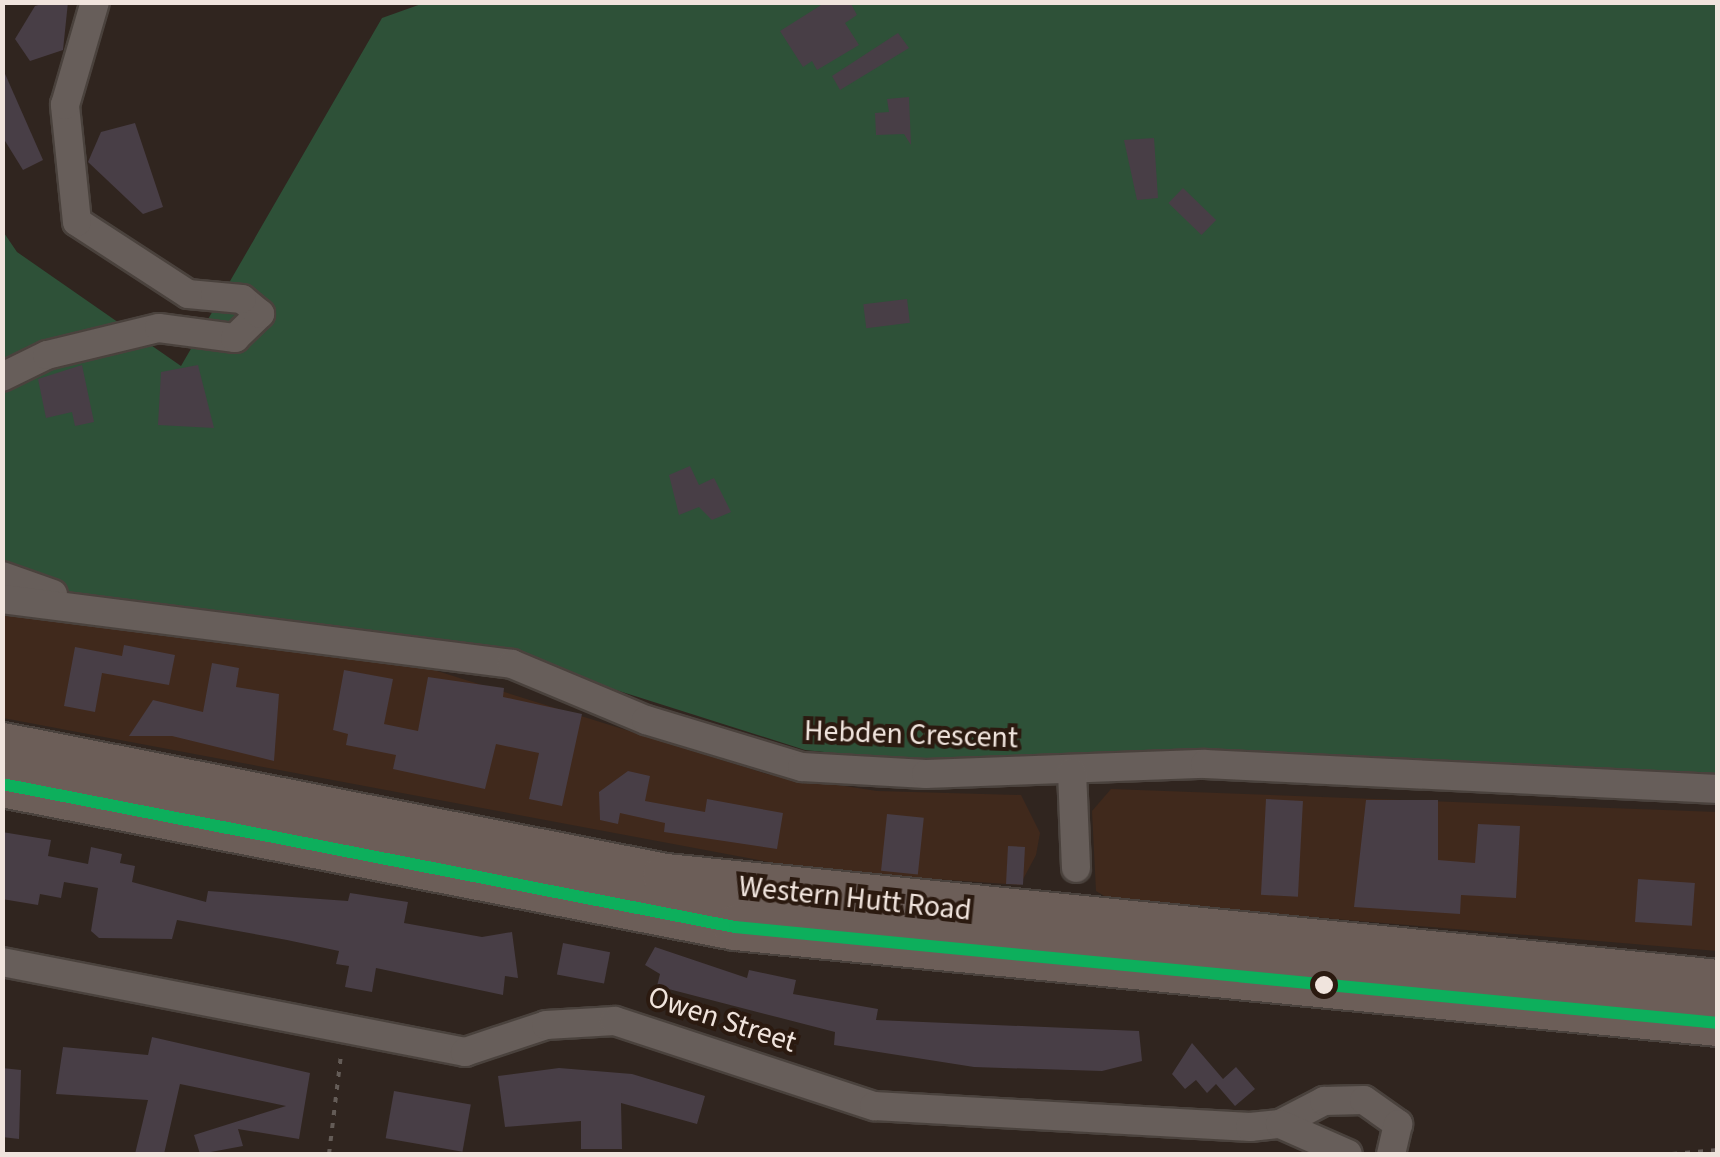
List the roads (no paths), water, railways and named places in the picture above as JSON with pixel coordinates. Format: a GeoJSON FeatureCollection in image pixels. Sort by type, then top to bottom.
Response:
{"type":"FeatureCollection","features":[{"type":"Feature","properties":{"kind":"highway","name":"Western Hutt Road"},"geometry":{"type":"LineString","coordinates":[[2,744],[664,876],[1718,982]]}},
{"type":"Feature","properties":{"kind":"highway","name":"Western Hutt Road"},"geometry":{"type":"LineString","coordinates":[[2,784],[735,927],[1718,1023]]}},
{"type":"Feature","properties":{"kind":"street"},"geometry":{"type":"LineString","coordinates":[[2,378],[47,355],[158,328],[235,338],[260,314],[242,298],[188,294],[77,222],[65,105],[95,2]]}},
{"type":"Feature","properties":{"kind":"street"},"geometry":{"type":"LineString","coordinates":[[2,576],[71,604]]}},
{"type":"Feature","properties":{"kind":"street","name":"Hebden Crescent"},"geometry":{"type":"LineString","coordinates":[[2,598],[512,664],[646,720],[802,767],[1072,772],[1205,764],[1718,789]]}},
{"type":"Feature","properties":{"kind":"street"},"geometry":{"type":"LineString","coordinates":[[1072,772],[1076,868]]}},
{"type":"Feature","properties":{"kind":"street","name":"Owen Street"},"geometry":{"type":"LineString","coordinates":[[2,962],[465,1052],[546,1025],[614,1021],[874,1106],[1250,1126],[1280,1124]]}},
{"type":"Feature","properties":{"kind":"street"},"geometry":{"type":"LineString","coordinates":[[1280,1124],[1324,1101],[1364,1100],[1398,1124],[1391,1154]]}},
{"type":"Feature","properties":{"kind":"street"},"geometry":{"type":"LineString","coordinates":[[1280,1124],[1348,1154]]}}]}
